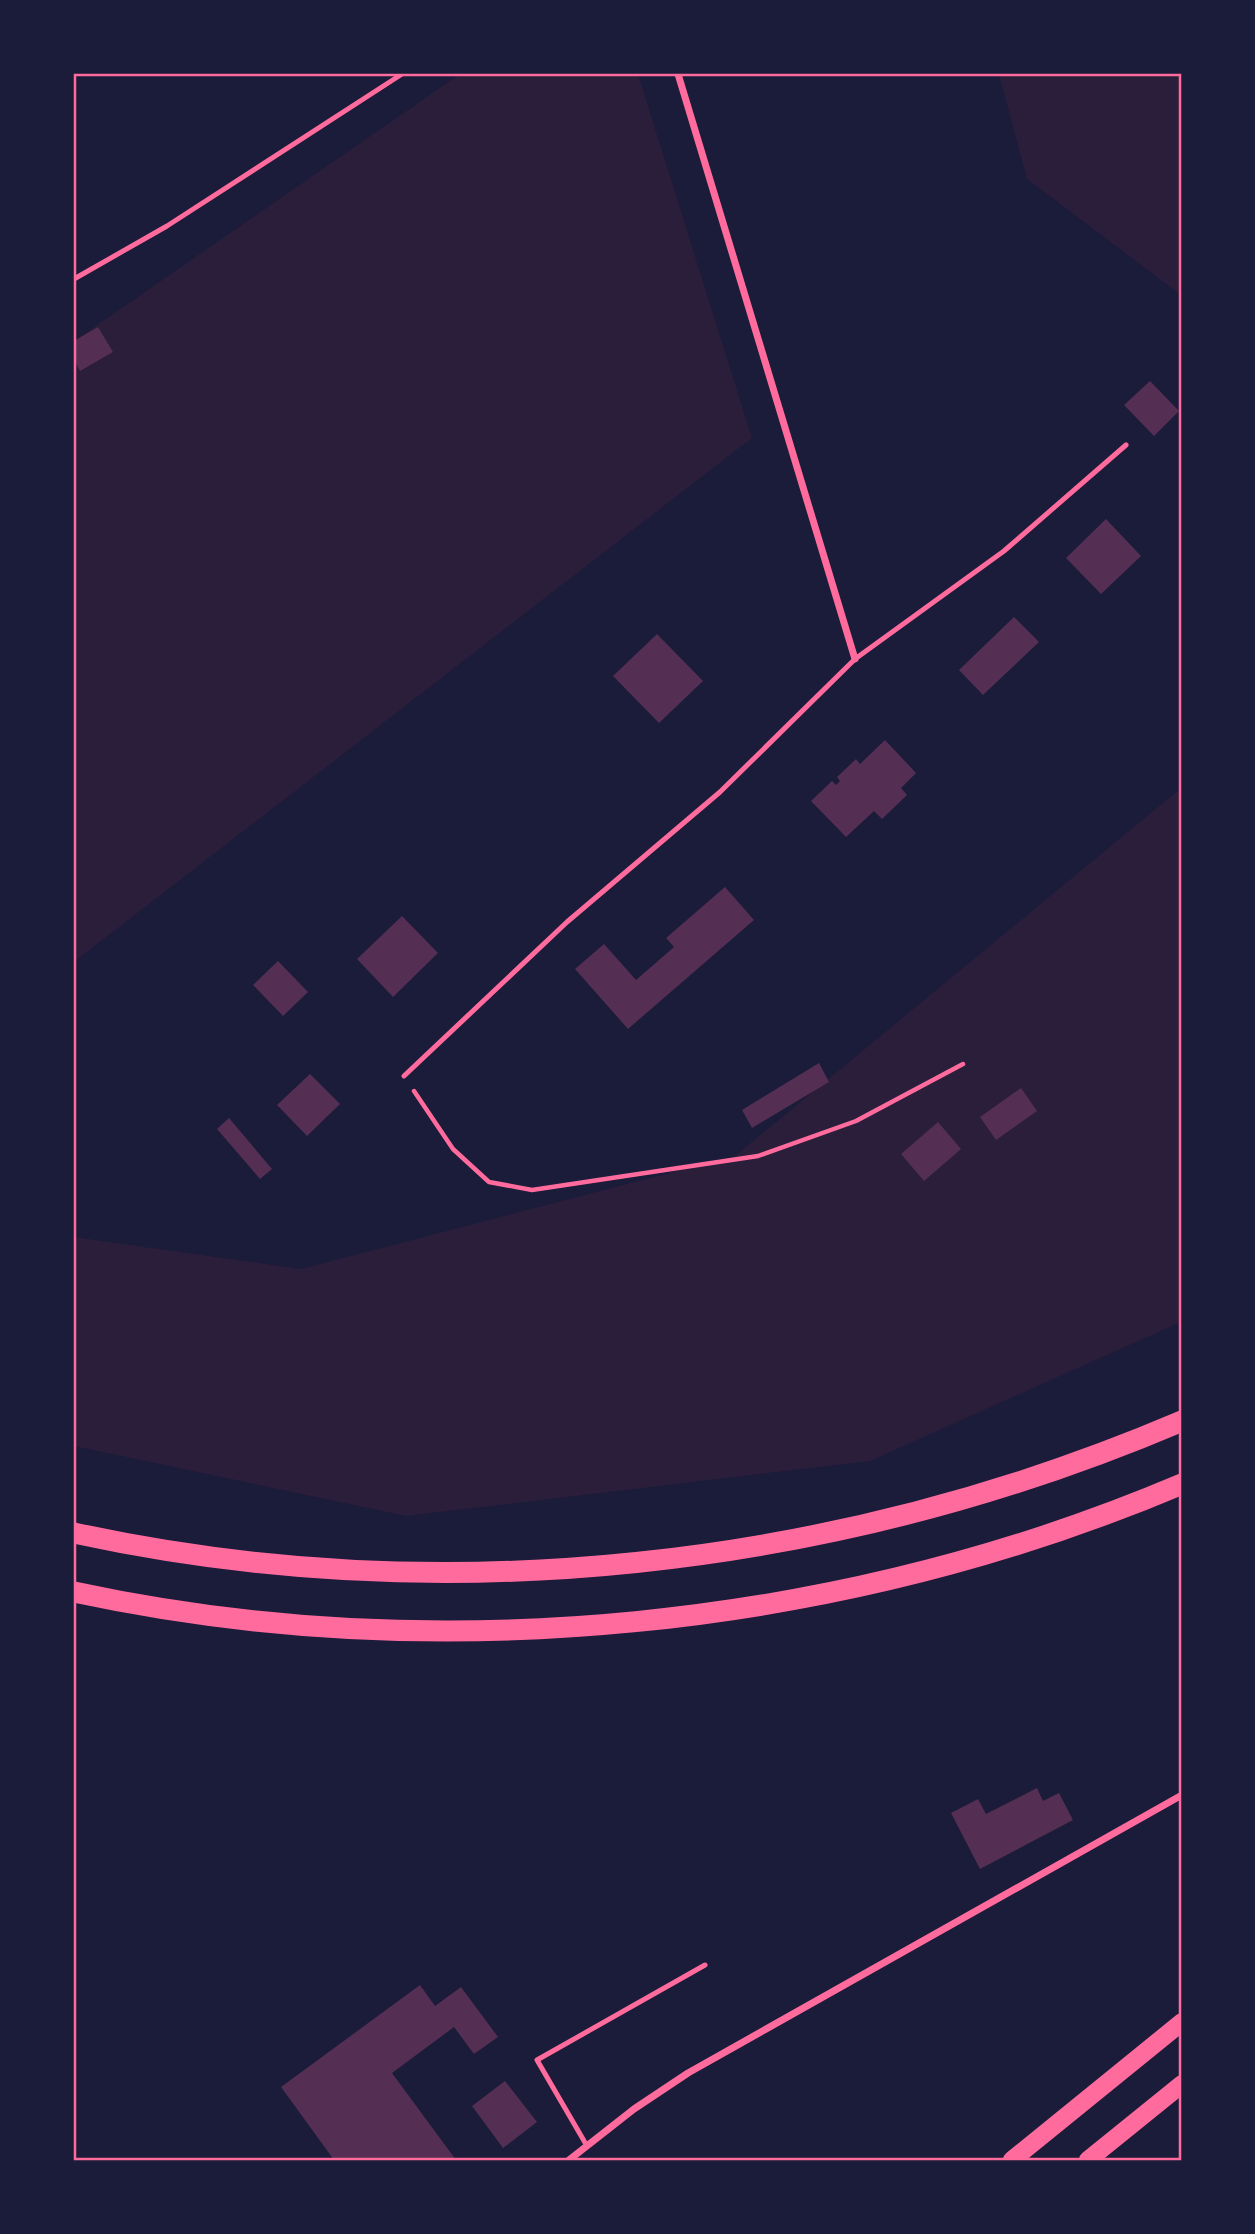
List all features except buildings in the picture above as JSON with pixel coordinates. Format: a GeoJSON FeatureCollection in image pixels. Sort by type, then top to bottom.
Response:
{"type":"FeatureCollection","features":[{"type":"Feature","properties":{"kind":"highway"},"geometry":{"type":"LineString","coordinates":[[74,1534],[153,1549],[318,1568],[506,1573],[609,1564],[696,1555],[881,1522],[971,1498],[1071,1465],[1181,1421]]}},
{"type":"Feature","properties":{"kind":"highway"},"geometry":{"type":"LineString","coordinates":[[74,1592],[213,1615],[314,1625],[410,1630],[509,1630],[627,1621],[704,1613],[803,1597],[894,1578],[988,1553],[1091,1520],[1181,1483]]}},
{"type":"Feature","properties":{"kind":"main road"},"geometry":{"type":"LineString","coordinates":[[1012,2161],[1181,2022]]}},
{"type":"Feature","properties":{"kind":"main road"},"geometry":{"type":"LineString","coordinates":[[1088,2161],[1181,2084]]}},
{"type":"Feature","properties":{"kind":"street"},"geometry":{"type":"LineString","coordinates":[[678,74],[855,659]]}},
{"type":"Feature","properties":{"kind":"street"},"geometry":{"type":"LineString","coordinates":[[569,2161],[634,2109],[688,2073],[1181,1795]]}},
{"type":"Feature","properties":{"kind":"lane"},"geometry":{"type":"LineString","coordinates":[[74,279],[167,226],[402,74]]}},
{"type":"Feature","properties":{"kind":"lane"},"geometry":{"type":"LineString","coordinates":[[404,1076],[567,922],[720,792],[855,659],[1004,551],[1126,445]]}},
{"type":"Feature","properties":{"kind":"lane"},"geometry":{"type":"LineString","coordinates":[[587,2146],[537,2060],[705,1965]]}},
{"type":"Feature","properties":{"kind":"path"},"geometry":{"type":"LineString","coordinates":[[404,1076],[453,1149],[489,1182],[532,1190],[758,1156],[856,1121],[963,1064]]}},
{"type":"Feature","properties":{"kind":"shaded area"},"geometry":{"type":"Polygon","coordinates":[[[460,74],[638,74],[752,438],[74,962],[74,341],[460,74]]]}},
{"type":"Feature","properties":{"kind":"shaded area"},"geometry":{"type":"Polygon","coordinates":[[[999,74],[1181,74],[1181,295],[1027,179],[999,74]]]}},
{"type":"Feature","properties":{"kind":"shaded area"},"geometry":{"type":"Polygon","coordinates":[[[1181,788],[1181,1322],[870,1461],[406,1516],[74,1446],[74,1237],[301,1269],[735,1156],[1181,788]]]}}]}
